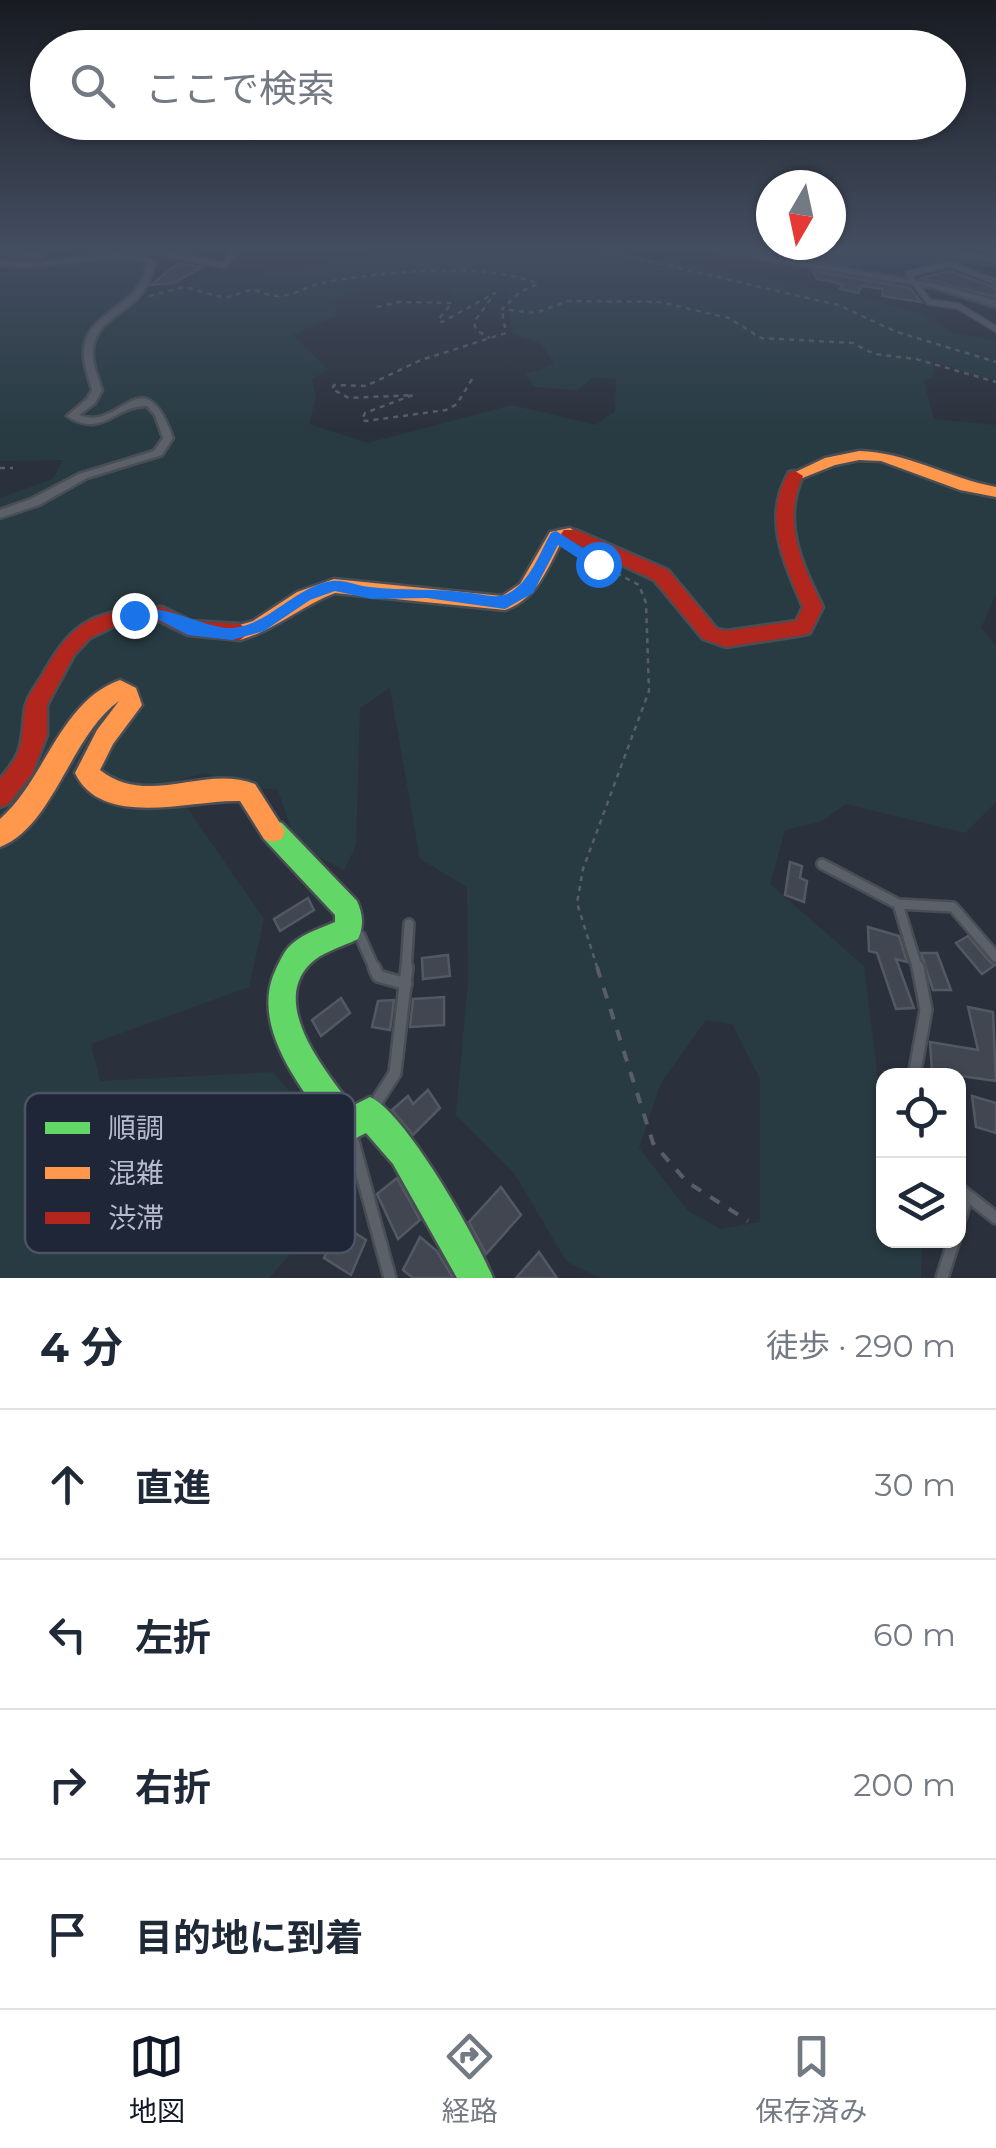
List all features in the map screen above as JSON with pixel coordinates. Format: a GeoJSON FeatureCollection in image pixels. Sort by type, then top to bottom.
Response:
{"type":"FeatureCollection","features":[{"type":"Feature","properties":{"kind":"street"},"geometry":{"type":"LineString","coordinates":[[0,514],[35,502],[83,476],[158,453],[165,447],[164,418],[152,403],[142,402],[94,422],[72,416],[92,401],[97,390],[85,354],[88,344],[96,330],[119,310]]}},
{"type":"Feature","properties":{"kind":"street"},"geometry":{"type":"LineString","coordinates":[[0,796],[24,767],[36,735],[36,704],[67,649],[83,633],[116,617],[162,614],[188,628],[232,634],[259,627],[304,596],[334,586],[372,593],[427,592],[505,603],[527,589],[544,552],[556,536],[564,533],[580,536],[604,552],[661,575],[710,634],[726,639],[789,631],[803,628],[814,607],[785,542],[783,503],[794,478],[853,456],[881,454],[898,457],[966,488],[996,492]]}},
{"type":"Feature","properties":{"kind":"street"},"geometry":{"type":"LineString","coordinates":[[0,835],[14,828],[58,766],[95,702],[120,689],[128,694],[131,705],[106,732],[87,774],[95,786],[106,793],[153,800],[228,786],[247,791],[275,834],[348,910],[349,930],[296,958],[282,992],[288,1037],[326,1093]]}},
{"type":"Feature","properties":{"kind":"street"},"geometry":{"type":"LineString","coordinates":[[355,1122],[370,1113],[404,1152],[476,1278]]}},
{"type":"Feature","properties":{"kind":"lane"},"geometry":{"type":"LineString","coordinates":[[964,310],[996,328]]}},
{"type":"Feature","properties":{"kind":"lane"},"geometry":{"type":"LineString","coordinates":[[822,864],[898,904],[953,907],[996,956]]}},
{"type":"Feature","properties":{"kind":"lane"},"geometry":{"type":"LineString","coordinates":[[898,904],[914,948],[926,1010],[915,1068]]}},
{"type":"Feature","properties":{"kind":"lane"},"geometry":{"type":"LineString","coordinates":[[370,1113],[395,1072],[410,924]]}},
{"type":"Feature","properties":{"kind":"lane"},"geometry":{"type":"LineString","coordinates":[[349,930],[360,936],[378,976],[406,984]]}},
{"type":"Feature","properties":{"kind":"lane"},"geometry":{"type":"LineString","coordinates":[[355,1151],[390,1278]]}},
{"type":"Feature","properties":{"kind":"lane"},"geometry":{"type":"LineString","coordinates":[[966,1194],[996,1218]]}},
{"type":"Feature","properties":{"kind":"lane"},"geometry":{"type":"LineString","coordinates":[[942,1278],[951,1248]]}},
{"type":"Feature","properties":{"kind":"path"},"geometry":{"type":"LineString","coordinates":[[447,310],[438,320],[442,322],[469,310]]}},
{"type":"Feature","properties":{"kind":"path"},"geometry":{"type":"LineString","coordinates":[[485,310],[474,322],[476,330],[491,338]]}},
{"type":"Feature","properties":{"kind":"path"},"geometry":{"type":"LineString","coordinates":[[472,379],[457,404],[446,410],[366,421],[362,420],[365,413],[413,396],[348,398],[332,389],[334,385],[366,386],[420,360],[506,334],[502,310]]}},
{"type":"Feature","properties":{"kind":"path"},"geometry":{"type":"LineString","coordinates":[[507,310],[535,313],[544,310]]}},
{"type":"Feature","properties":{"kind":"path"},"geometry":{"type":"LineString","coordinates":[[692,310],[729,318],[761,338],[854,344],[874,354],[916,360],[996,382]]}},
{"type":"Feature","properties":{"kind":"path"},"geometry":{"type":"LineString","coordinates":[[848,310],[897,332],[996,362]]}},
{"type":"Feature","properties":{"kind":"path"},"geometry":{"type":"LineString","coordinates":[[0,468],[13,468]]}},
{"type":"Feature","properties":{"kind":"path"},"geometry":{"type":"LineString","coordinates":[[584,555],[639,585],[646,603],[649,691],[583,869],[577,903],[653,1143],[687,1182],[748,1220]]}},
{"type":"Feature","properties":{"kind":"shaded area"},"geometry":{"type":"Polygon","coordinates":[[[0,310],[336,310],[337,316],[292,335],[329,370],[312,379],[316,398],[309,424],[368,443],[512,405],[596,425],[615,411],[616,380],[593,377],[578,390],[534,387],[525,374],[554,364],[541,344],[512,333],[510,310],[907,310],[923,314],[950,332],[996,341],[996,381],[934,362],[933,376],[924,381],[934,419],[996,425],[996,594],[981,628],[996,646],[996,802],[965,833],[846,804],[822,821],[785,830],[770,884],[864,966],[877,1068],[876,1248],[922,1248],[921,1278],[601,1278],[567,1262],[514,1173],[456,1115],[468,983],[467,887],[420,859],[390,688],[360,708],[356,845],[344,870],[297,846],[278,790],[236,786],[205,773],[175,781],[183,802],[264,919],[249,987],[91,1044],[100,1081],[273,1072],[291,1093],[25,1093],[25,1253],[291,1253],[269,1278],[0,1278],[0,498],[53,479],[63,460],[0,461],[0,310]],[[706,1020],[661,1083],[639,1148],[688,1211],[721,1229],[760,1222],[760,1079],[732,1024],[706,1020]]]}},
{"type":"Feature","properties":{"kind":"building"},"geometry":{"type":"Polygon","coordinates":[[[790,862],[802,866],[800,878],[807,881],[804,902],[785,895],[790,862]]]}},
{"type":"Feature","properties":{"kind":"building"},"geometry":{"type":"Polygon","coordinates":[[[308,898],[314,910],[280,931],[274,919],[308,898]]]}},
{"type":"Feature","properties":{"kind":"building"},"geometry":{"type":"Polygon","coordinates":[[[868,927],[899,936],[907,962],[896,959],[914,1008],[896,1009],[877,953],[869,951],[868,927]]]}},
{"type":"Feature","properties":{"kind":"building"},"geometry":{"type":"Polygon","coordinates":[[[968,936],[995,965],[982,974],[956,943],[968,936]]]}},
{"type":"Feature","properties":{"kind":"building"},"geometry":{"type":"Polygon","coordinates":[[[921,953],[937,953],[951,990],[933,990],[921,953]]]}},
{"type":"Feature","properties":{"kind":"building"},"geometry":{"type":"Polygon","coordinates":[[[448,955],[450,976],[423,979],[422,958],[448,955]]]}},
{"type":"Feature","properties":{"kind":"building"},"geometry":{"type":"Polygon","coordinates":[[[444,997],[444,1025],[410,1027],[413,999],[444,997]]]}},
{"type":"Feature","properties":{"kind":"building"},"geometry":{"type":"Polygon","coordinates":[[[341,998],[350,1013],[321,1036],[312,1020],[341,998]]]}},
{"type":"Feature","properties":{"kind":"building"},"geometry":{"type":"Polygon","coordinates":[[[394,1000],[390,1030],[372,1027],[378,1001],[394,1000]]]}},
{"type":"Feature","properties":{"kind":"building"},"geometry":{"type":"Polygon","coordinates":[[[968,1007],[993,1012],[996,1081],[966,1077],[966,1068],[932,1068],[930,1042],[978,1050],[968,1007]]]}},
{"type":"Feature","properties":{"kind":"building"},"geometry":{"type":"Polygon","coordinates":[[[428,1090],[440,1108],[413,1135],[392,1110],[408,1096],[413,1104],[428,1090]]]}},
{"type":"Feature","properties":{"kind":"building"},"geometry":{"type":"Polygon","coordinates":[[[972,1096],[996,1103],[996,1133],[976,1127],[972,1096]]]}},
{"type":"Feature","properties":{"kind":"building"},"geometry":{"type":"Polygon","coordinates":[[[397,1178],[420,1220],[398,1239],[377,1194],[397,1178]]]}},
{"type":"Feature","properties":{"kind":"building"},"geometry":{"type":"Polygon","coordinates":[[[501,1187],[521,1215],[486,1254],[469,1222],[501,1187]]]}},
{"type":"Feature","properties":{"kind":"building"},"geometry":{"type":"Polygon","coordinates":[[[355,1233],[366,1240],[351,1275],[324,1258],[326,1253],[355,1253],[355,1233]]]}},
{"type":"Feature","properties":{"kind":"building"},"geometry":{"type":"Polygon","coordinates":[[[420,1237],[437,1251],[453,1278],[413,1278],[403,1270],[420,1237]]]}},
{"type":"Feature","properties":{"kind":"building"},"geometry":{"type":"Polygon","coordinates":[[[539,1252],[557,1278],[516,1278],[539,1252]]]}},
{"type":"Feature","properties":{"kind":"traffic: fast"},"geometry":{"type":"LineString","coordinates":[[273,831],[348,910],[349,930],[320,942],[295,960],[285,981],[282,1003],[295,1048],[324,1093]]}},
{"type":"Feature","properties":{"kind":"traffic: fast"},"geometry":{"type":"LineString","coordinates":[[355,1122],[370,1113],[404,1153],[476,1278]]}},
{"type":"Feature","properties":{"kind":"traffic: slow"},"geometry":{"type":"LineString","coordinates":[[795,476],[831,461],[859,455],[881,456],[965,487],[996,492]]}},
{"type":"Feature","properties":{"kind":"traffic: slow"},"geometry":{"type":"LineString","coordinates":[[240,632],[259,627],[304,597],[334,586],[505,603],[527,589],[556,536],[570,534]]}},
{"type":"Feature","properties":{"kind":"traffic: slow"},"geometry":{"type":"LineString","coordinates":[[0,835],[33,801],[84,720],[120,689],[128,694],[131,705],[105,737],[87,773],[104,787],[142,798],[247,791],[273,831]]}},
{"type":"Feature","properties":{"kind":"traffic: jam"},"geometry":{"type":"LineString","coordinates":[[570,534],[661,575],[710,634],[726,639],[803,628],[813,607],[792,559],[784,525],[787,492],[795,476]]}},
{"type":"Feature","properties":{"kind":"traffic: jam"},"geometry":{"type":"LineString","coordinates":[[0,796],[24,767],[36,735],[36,705],[67,649],[83,633],[116,617],[162,614],[188,628],[240,632]]}},
{"type":"Feature","properties":{"kind":"route"},"geometry":{"type":"LineString","coordinates":[[134,615],[162,614],[188,628],[232,634],[259,627],[304,596],[334,586],[372,593],[427,592],[501,604],[514,600],[527,589],[556,536],[598,564]]}}]}
